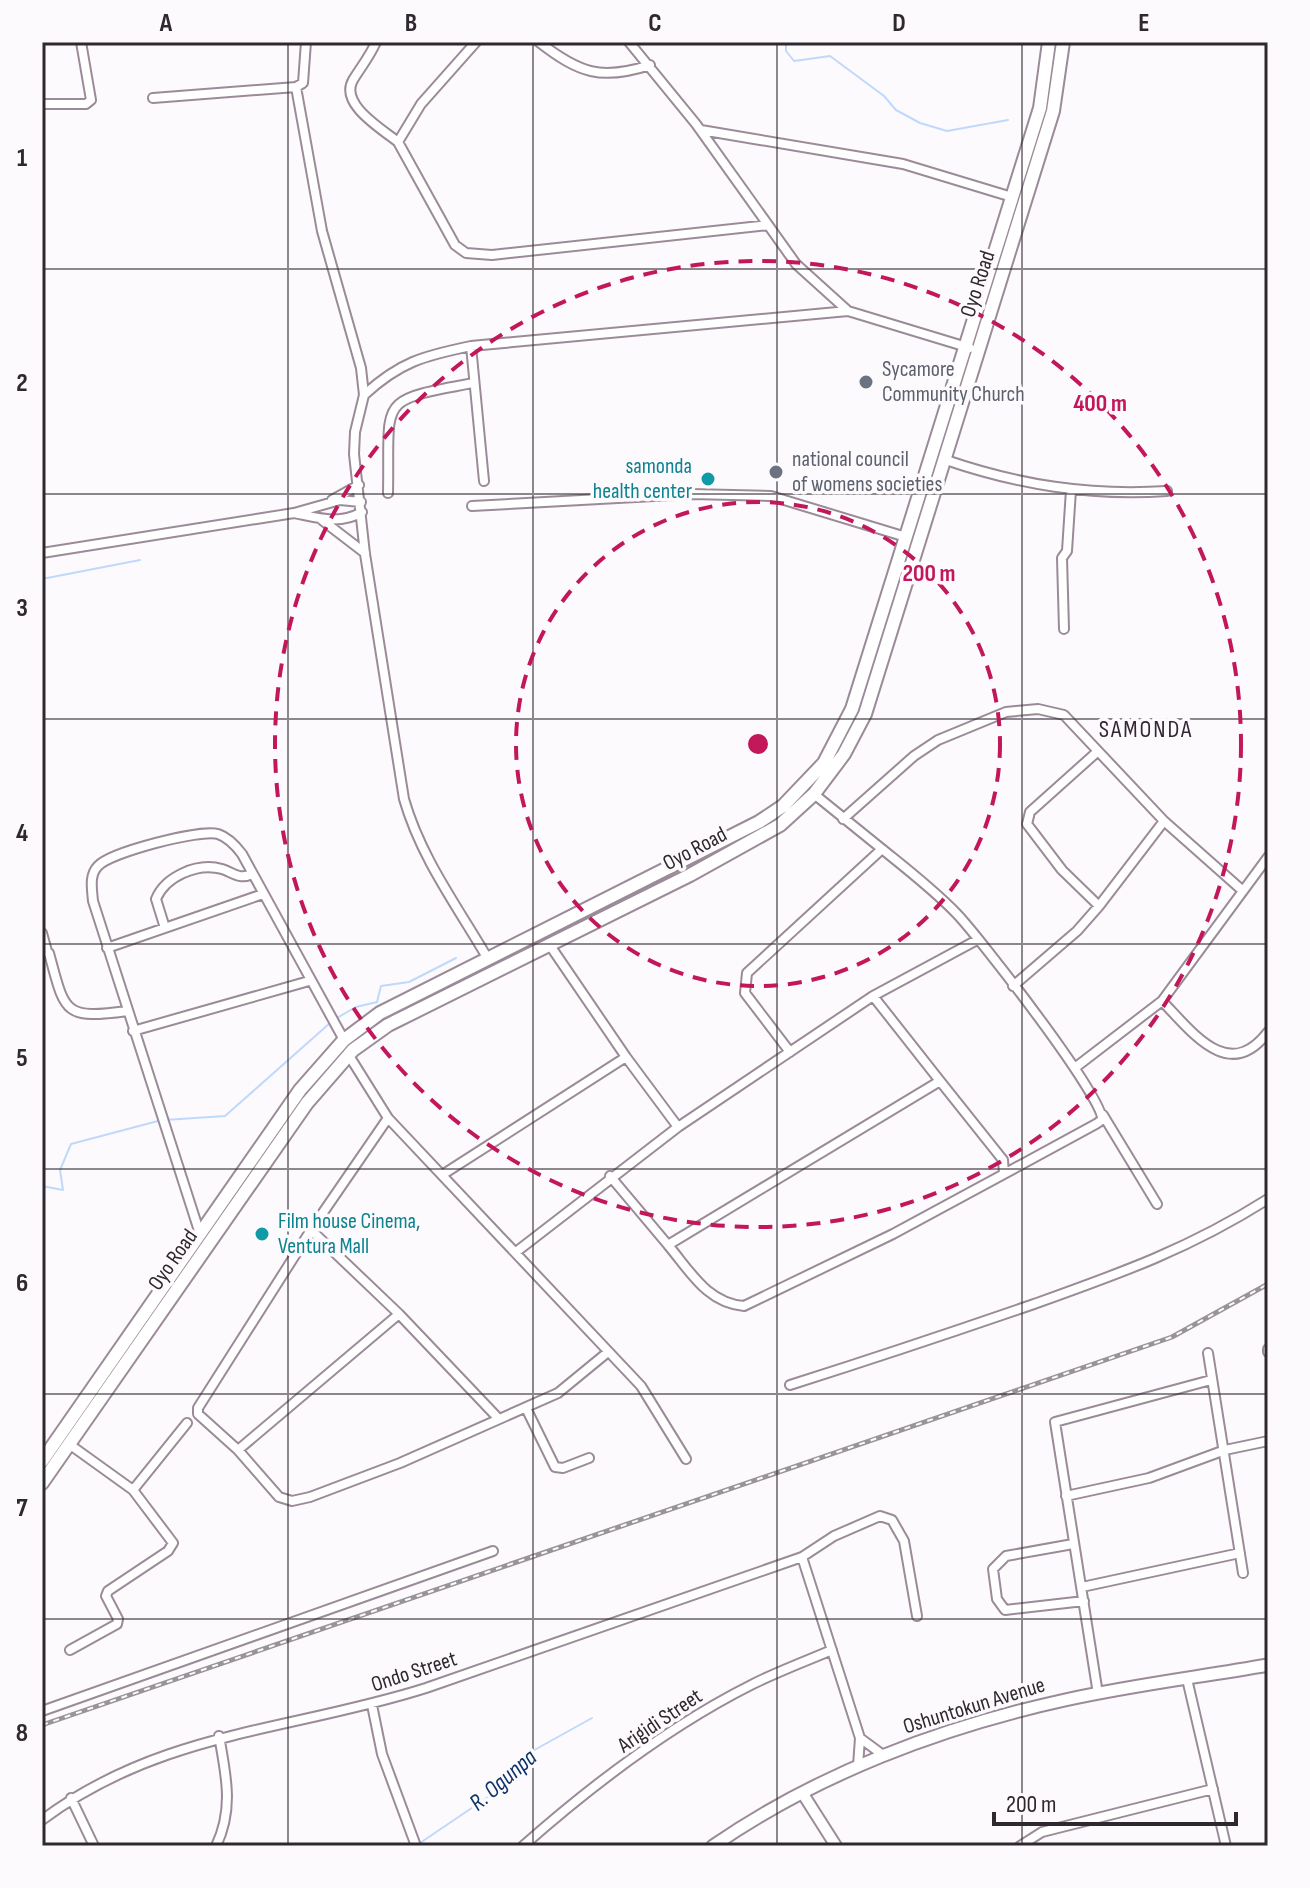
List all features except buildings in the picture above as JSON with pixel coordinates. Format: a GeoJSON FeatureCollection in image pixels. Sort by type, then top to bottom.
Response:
{"type":"FeatureCollection","features":[{"type":"Feature","properties":{"kind":"main road","name":"Oyo Road"},"geometry":{"type":"LineString","coordinates":[[42,1483],[69,1444],[78,1421],[200,1234],[300,1090],[344,1040],[380,1013],[712,849],[759,822],[805,786],[833,750],[852,709],[1040,108],[1049,42]]}},
{"type":"Feature","properties":{"kind":"main road","name":"Oyo Road"},"geometry":{"type":"LineString","coordinates":[[42,1461],[78,1421],[307,1103],[348,1054],[410,1013],[768,832],[814,794],[844,754],[865,714],[946,460],[1053,111],[1063,42]]}},
{"type":"Feature","properties":{"kind":"main road","name":"Oshuntokun Avenue"},"geometry":{"type":"LineString","coordinates":[[713,1846],[858,1766],[1011,1713],[1098,1694],[1268,1665]]}},
{"type":"Feature","properties":{"kind":"street"},"geometry":{"type":"LineString","coordinates":[[42,104],[86,104],[91,100],[81,42]]}},
{"type":"Feature","properties":{"kind":"street"},"geometry":{"type":"LineString","coordinates":[[153,98],[296,87],[303,83],[306,42]]}},
{"type":"Feature","properties":{"kind":"street"},"geometry":{"type":"LineString","coordinates":[[376,42],[351,83],[350,96],[357,107],[398,142],[455,245],[466,253],[492,255],[768,225]]}},
{"type":"Feature","properties":{"kind":"street"},"geometry":{"type":"LineString","coordinates":[[398,142],[421,104],[476,42]]}},
{"type":"Feature","properties":{"kind":"street"},"geometry":{"type":"LineString","coordinates":[[539,42],[568,63],[592,73],[617,76],[650,65]]}},
{"type":"Feature","properties":{"kind":"street"},"geometry":{"type":"LineString","coordinates":[[629,42],[701,130],[796,264],[848,311]]}},
{"type":"Feature","properties":{"kind":"street"},"geometry":{"type":"LineString","coordinates":[[296,87],[322,231],[361,368],[364,395],[355,432],[365,554],[404,799],[414,832],[488,959]]}},
{"type":"Feature","properties":{"kind":"street"},"geometry":{"type":"LineString","coordinates":[[701,130],[903,164],[1012,197]]}},
{"type":"Feature","properties":{"kind":"street"},"geometry":{"type":"LineString","coordinates":[[364,395],[390,372],[419,357],[471,346],[848,311],[978,351]]}},
{"type":"Feature","properties":{"kind":"street"},"geometry":{"type":"LineString","coordinates":[[471,346],[484,481]]}},
{"type":"Feature","properties":{"kind":"street"},"geometry":{"type":"LineString","coordinates":[[388,493],[389,417],[398,401],[417,393],[473,383]]}},
{"type":"Feature","properties":{"kind":"street"},"geometry":{"type":"LineString","coordinates":[[946,460],[1000,479],[1071,490],[1112,494],[1167,491]]}},
{"type":"Feature","properties":{"kind":"street"},"geometry":{"type":"LineString","coordinates":[[325,504],[359,485]]}},
{"type":"Feature","properties":{"kind":"street"},"geometry":{"type":"LineString","coordinates":[[1064,629],[1062,558],[1067,551],[1071,490]]}},
{"type":"Feature","properties":{"kind":"street"},"geometry":{"type":"LineString","coordinates":[[472,506],[691,494],[771,496],[906,537]]}},
{"type":"Feature","properties":{"kind":"street"},"geometry":{"type":"LineString","coordinates":[[42,553],[294,513],[350,499],[361,507]]}},
{"type":"Feature","properties":{"kind":"street"},"geometry":{"type":"LineString","coordinates":[[294,513],[321,519],[351,518],[361,507]]}},
{"type":"Feature","properties":{"kind":"street"},"geometry":{"type":"LineString","coordinates":[[321,519],[365,554]]}},
{"type":"Feature","properties":{"kind":"street"},"geometry":{"type":"LineString","coordinates":[[843,819],[914,756],[938,740],[1006,712],[1038,709],[1064,715],[1164,821],[1243,891]]}},
{"type":"Feature","properties":{"kind":"street"},"geometry":{"type":"LineString","coordinates":[[1097,752],[1030,812],[1027,824],[1062,870],[1099,906]]}},
{"type":"Feature","properties":{"kind":"street"},"geometry":{"type":"LineString","coordinates":[[814,794],[948,905],[1076,1067],[1157,1204]]}},
{"type":"Feature","properties":{"kind":"street"},"geometry":{"type":"LineString","coordinates":[[1013,986],[1077,931],[1164,821]]}},
{"type":"Feature","properties":{"kind":"street"},"geometry":{"type":"LineString","coordinates":[[200,1234],[107,948],[91,880],[98,866],[112,857],[181,837],[219,834],[236,846],[344,1040]]}},
{"type":"Feature","properties":{"kind":"street"},"geometry":{"type":"LineString","coordinates":[[790,1052],[745,993],[747,973],[882,849]]}},
{"type":"Feature","properties":{"kind":"street"},"geometry":{"type":"LineString","coordinates":[[1076,1067],[1162,1001],[1268,857]]}},
{"type":"Feature","properties":{"kind":"street"},"geometry":{"type":"LineString","coordinates":[[165,928],[156,899],[164,883],[172,878],[212,868],[239,877],[252,874]]}},
{"type":"Feature","properties":{"kind":"street"},"geometry":{"type":"LineString","coordinates":[[107,948],[263,894]]}},
{"type":"Feature","properties":{"kind":"street"},"geometry":{"type":"LineString","coordinates":[[42,933],[44,951],[61,996],[75,1012],[89,1017],[127,1011]]}},
{"type":"Feature","properties":{"kind":"street"},"geometry":{"type":"LineString","coordinates":[[516,1252],[610,1176],[678,1127],[873,996],[977,940]]}},
{"type":"Feature","properties":{"kind":"street"},"geometry":{"type":"LineString","coordinates":[[549,944],[678,1127]]}},
{"type":"Feature","properties":{"kind":"street"},"geometry":{"type":"LineString","coordinates":[[133,1031],[309,981]]}},
{"type":"Feature","properties":{"kind":"street"},"geometry":{"type":"LineString","coordinates":[[873,996],[1003,1160],[1004,1174]]}},
{"type":"Feature","properties":{"kind":"street"},"geometry":{"type":"LineString","coordinates":[[1162,1001],[1199,1039],[1226,1053],[1242,1054],[1255,1049],[1268,1032]]}},
{"type":"Feature","properties":{"kind":"street"},"geometry":{"type":"LineString","coordinates":[[348,1054],[388,1118],[641,1386],[686,1459]]}},
{"type":"Feature","properties":{"kind":"street"},"geometry":{"type":"LineString","coordinates":[[442,1175],[626,1057]]}},
{"type":"Feature","properties":{"kind":"street"},"geometry":{"type":"LineString","coordinates":[[668,1245],[940,1081]]}},
{"type":"Feature","properties":{"kind":"street"},"geometry":{"type":"LineString","coordinates":[[610,1176],[712,1296],[721,1303],[744,1306],[893,1234],[1096,1124],[1103,1114]]}},
{"type":"Feature","properties":{"kind":"street"},"geometry":{"type":"LineString","coordinates":[[388,1118],[311,1230],[198,1408],[198,1414],[238,1450],[269,1489],[292,1501],[400,1463],[497,1417],[558,1393],[608,1352]]}},
{"type":"Feature","properties":{"kind":"street"},"geometry":{"type":"LineString","coordinates":[[790,1385],[914,1348],[1147,1265],[1218,1230],[1268,1199]]}},
{"type":"Feature","properties":{"kind":"street"},"geometry":{"type":"LineString","coordinates":[[311,1230],[399,1314],[497,1417]]}},
{"type":"Feature","properties":{"kind":"street"},"geometry":{"type":"LineString","coordinates":[[238,1450],[399,1314]]}},
{"type":"Feature","properties":{"kind":"street"},"geometry":{"type":"LineString","coordinates":[[1208,1353],[1243,1573]]}},
{"type":"Feature","properties":{"kind":"street"},"geometry":{"type":"LineString","coordinates":[[1098,1694],[1053,1428],[1058,1418],[1211,1380]]}},
{"type":"Feature","properties":{"kind":"street"},"geometry":{"type":"LineString","coordinates":[[526,1408],[555,1467],[563,1468],[589,1458]]}},
{"type":"Feature","properties":{"kind":"street"},"geometry":{"type":"LineString","coordinates":[[133,1490],[187,1423]]}},
{"type":"Feature","properties":{"kind":"street"},"geometry":{"type":"LineString","coordinates":[[1066,1496],[1149,1478],[1225,1450],[1268,1441]]}},
{"type":"Feature","properties":{"kind":"street"},"geometry":{"type":"LineString","coordinates":[[69,1444],[133,1490],[167,1530],[172,1546],[108,1591],[106,1596],[118,1619],[117,1624],[70,1650]]}},
{"type":"Feature","properties":{"kind":"street","name":"Ondo Street"},"geometry":{"type":"LineString","coordinates":[[42,1820],[71,1798],[107,1778],[219,1736],[372,1705],[802,1557],[864,1520],[880,1516],[892,1520],[904,1541],[917,1616]]}},
{"type":"Feature","properties":{"kind":"street"},"geometry":{"type":"LineString","coordinates":[[1073,1544],[1006,1556],[993,1569],[997,1599],[1005,1610],[1084,1601]]}},
{"type":"Feature","properties":{"kind":"street"},"geometry":{"type":"LineString","coordinates":[[42,1711],[493,1551]]}},
{"type":"Feature","properties":{"kind":"street"},"geometry":{"type":"LineString","coordinates":[[1082,1587],[1240,1553]]}},
{"type":"Feature","properties":{"kind":"street"},"geometry":{"type":"LineString","coordinates":[[802,1557],[860,1738],[858,1766]]}},
{"type":"Feature","properties":{"kind":"street","name":"Arigidi Street"},"geometry":{"type":"LineString","coordinates":[[523,1846],[604,1781],[688,1722],[753,1684],[832,1650]]}},
{"type":"Feature","properties":{"kind":"street"},"geometry":{"type":"LineString","coordinates":[[1187,1679],[1226,1846]]}},
{"type":"Feature","properties":{"kind":"street"},"geometry":{"type":"LineString","coordinates":[[372,1705],[382,1754],[416,1846]]}},
{"type":"Feature","properties":{"kind":"street"},"geometry":{"type":"LineString","coordinates":[[216,1846],[228,1816],[219,1736]]}},
{"type":"Feature","properties":{"kind":"street"},"geometry":{"type":"LineString","coordinates":[[860,1738],[883,1755]]}},
{"type":"Feature","properties":{"kind":"street"},"geometry":{"type":"LineString","coordinates":[[1020,1846],[1042,1832],[1213,1789]]}},
{"type":"Feature","properties":{"kind":"street"},"geometry":{"type":"LineString","coordinates":[[803,1794],[836,1846]]}},
{"type":"Feature","properties":{"kind":"street"},"geometry":{"type":"LineString","coordinates":[[71,1798],[94,1846]]}},
{"type":"Feature","properties":{"kind":"waterway"},"geometry":{"type":"LineString","coordinates":[[786,42],[786,51],[794,61],[830,56],[884,96],[896,110],[920,123],[947,131],[1008,120]]}},
{"type":"Feature","properties":{"kind":"waterway"},"geometry":{"type":"LineString","coordinates":[[42,579],[140,560]]}},
{"type":"Feature","properties":{"kind":"waterway"},"geometry":{"type":"LineString","coordinates":[[335,1019],[356,1007],[377,1002],[381,986],[409,982],[456,958]]}},
{"type":"Feature","properties":{"kind":"waterway"},"geometry":{"type":"LineString","coordinates":[[165,1120],[225,1116],[330,1023]]}},
{"type":"Feature","properties":{"kind":"waterway"},"geometry":{"type":"LineString","coordinates":[[42,1186],[63,1190],[60,1170],[71,1144],[158,1121]]}},
{"type":"Feature","properties":{"kind":"waterway","name":"R. Ogunpa"},"geometry":{"type":"LineString","coordinates":[[420,1843],[488,1797],[529,1753],[592,1718]]}},
{"type":"Feature","properties":{"kind":"railway"},"geometry":{"type":"LineString","coordinates":[[42,1725],[1172,1337],[1268,1284]]}},
{"type":"Feature","properties":{"kind":"place","name":"Sycamore Community Church"},"geometry":{"type":"Point","coordinates":[866,382]}},
{"type":"Feature","properties":{"kind":"place","name":"national council of womens societies"},"geometry":{"type":"Point","coordinates":[776,472]}},
{"type":"Feature","properties":{"kind":"place","name":"samonda health center"},"geometry":{"type":"Point","coordinates":[708,479]}},
{"type":"Feature","properties":{"kind":"place","name":"Film house Cinema, Ventura Mall"},"geometry":{"type":"Point","coordinates":[262,1234]}},
{"type":"Feature","properties":{"kind":"district","name":"SAMONDA"},"geometry":{"type":"Point","coordinates":[1146,729]}}]}
